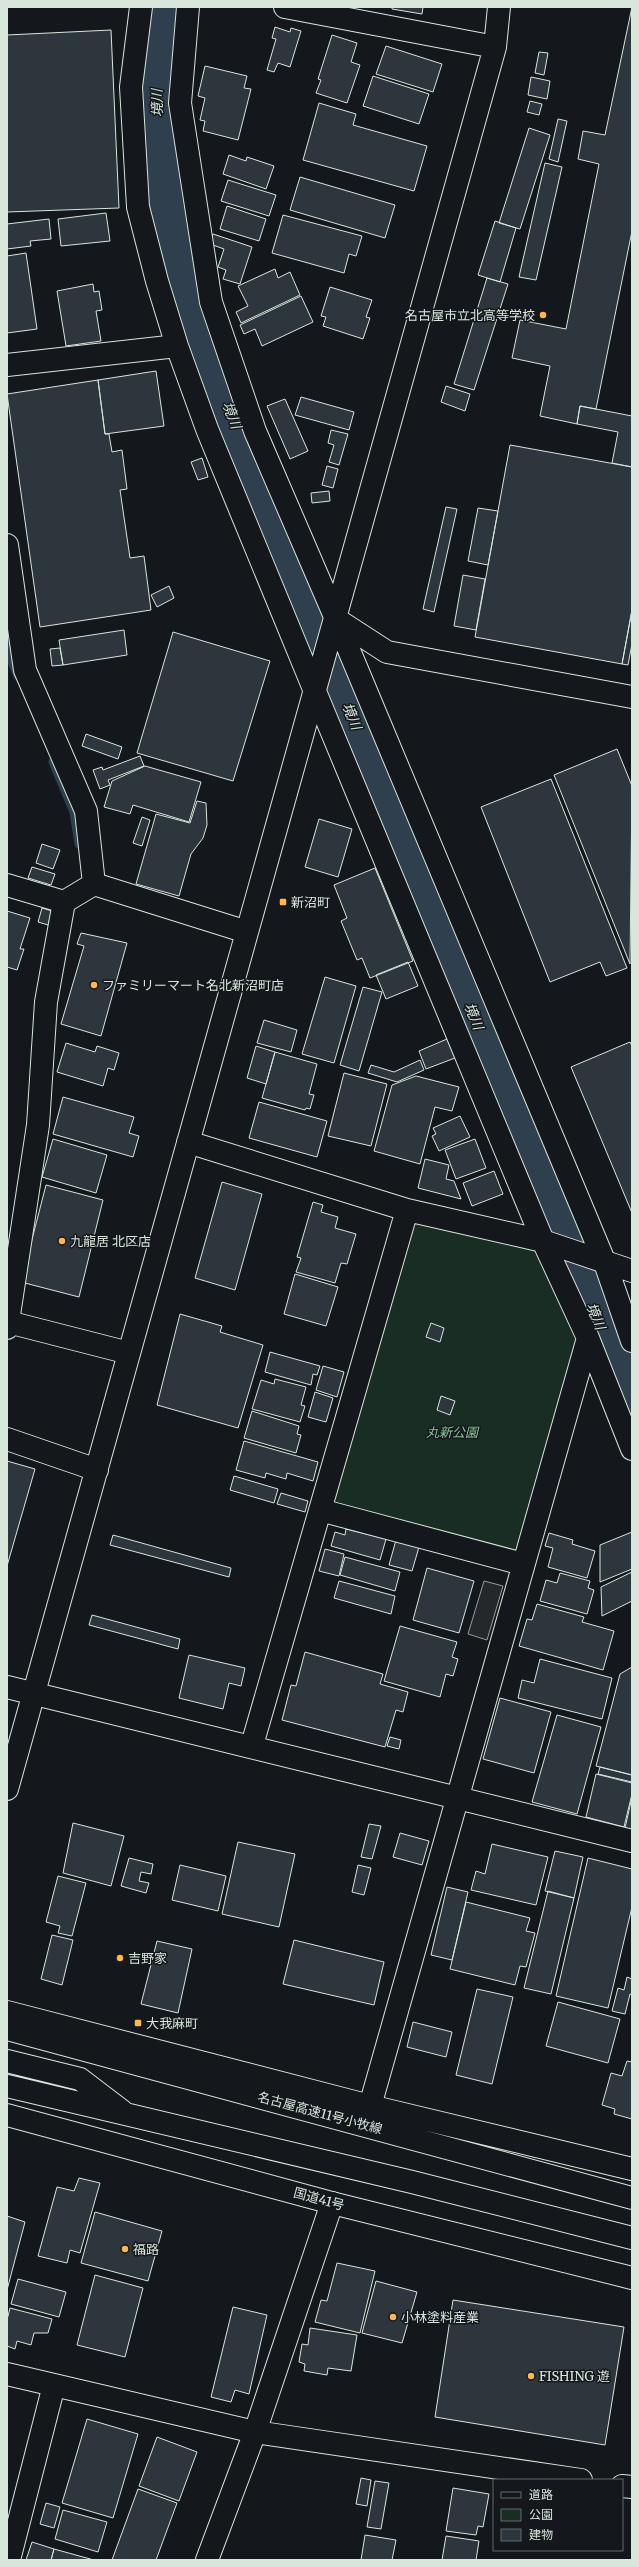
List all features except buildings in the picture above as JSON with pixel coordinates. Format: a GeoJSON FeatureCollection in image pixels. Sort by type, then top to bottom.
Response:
{"type":"FeatureCollection","features":[{"type":"Feature","properties":{"kind":"main road"},"geometry":{"type":"LineString","coordinates":[[141,7],[131,87],[138,207],[157,281],[177,346],[207,429],[314,689],[544,1242],[588,1338],[632,1449]]}},
{"type":"Feature","properties":{"kind":"main road"},"geometry":{"type":"LineString","coordinates":[[188,7],[180,103],[211,302],[255,431],[334,625],[604,1262],[632,1341]]}},
{"type":"Feature","properties":{"kind":"main road"},"geometry":{"type":"LineString","coordinates":[[285,7],[495,47]]}},
{"type":"Feature","properties":{"kind":"main road"},"geometry":{"type":"LineString","coordinates":[[7,1789],[36,1693],[314,689],[324,661],[495,47],[499,7]]}},
{"type":"Feature","properties":{"kind":"main road"},"geometry":{"type":"LineString","coordinates":[[7,365],[177,346]]}},
{"type":"Feature","properties":{"kind":"main road"},"geometry":{"type":"LineString","coordinates":[[7,545],[25,670],[86,811],[94,884]]}},
{"type":"Feature","properties":{"kind":"main road"},"geometry":{"type":"LineString","coordinates":[[334,625],[387,652],[632,697]]}},
{"type":"Feature","properties":{"kind":"main road"},"geometry":{"type":"LineString","coordinates":[[7,885],[64,902],[94,884],[247,932]]}},
{"type":"Feature","properties":{"kind":"main road"},"geometry":{"type":"LineString","coordinates":[[64,902],[46,1002],[38,1125],[8,1325],[130,1353]]}},
{"type":"Feature","properties":{"kind":"main road"},"geometry":{"type":"LineString","coordinates":[[188,1142],[407,1210],[544,1242],[632,1271]]}},
{"type":"Feature","properties":{"kind":"main road"},"geometry":{"type":"LineString","coordinates":[[252,1745],[407,1210]]}},
{"type":"Feature","properties":{"kind":"main road"},"geometry":{"type":"LineString","coordinates":[[370,2106],[588,1338]]}},
{"type":"Feature","properties":{"kind":"main road"},"geometry":{"type":"LineString","coordinates":[[7,1439],[97,1470]]}},
{"type":"Feature","properties":{"kind":"main road"},"geometry":{"type":"LineString","coordinates":[[320,1510],[523,1564]]}},
{"type":"Feature","properties":{"kind":"main road"},"geometry":{"type":"LineString","coordinates":[[7,1686],[252,1745],[632,1841]]}},
{"type":"Feature","properties":{"kind":"main road"},"geometry":{"type":"LineString","coordinates":[[7,2012],[370,2106],[632,2169]]}},
{"type":"Feature","properties":{"kind":"main road","name":"名古屋高速11号小牧線"},"geometry":{"type":"LineString","coordinates":[[7,2029],[632,2198]]}},
{"type":"Feature","properties":{"kind":"main road"},"geometry":{"type":"LineString","coordinates":[[7,2061],[80,2079],[129,2117]]}},
{"type":"Feature","properties":{"kind":"main road"},"geometry":{"type":"LineString","coordinates":[[7,2086],[129,2117],[412,2182],[632,2238]]}},
{"type":"Feature","properties":{"kind":"main road","name":"国道41号"},"geometry":{"type":"LineString","coordinates":[[7,2115],[332,2203],[632,2278]]}},
{"type":"Feature","properties":{"kind":"main road"},"geometry":{"type":"LineString","coordinates":[[207,2560],[255,2432],[332,2203]]}},
{"type":"Feature","properties":{"kind":"main road"},"geometry":{"type":"LineString","coordinates":[[7,2374],[255,2432],[574,2479]]}},
{"type":"Feature","properties":{"kind":"main road"},"geometry":{"type":"LineString","coordinates":[[9,2560],[54,2386]]}},
{"type":"Feature","properties":{"kind":"green space","name":"丸新公園"},"geometry":{"type":"Polygon","coordinates":[[[409,1212],[541,1244],[585,1339],[521,1561],[323,1508],[409,1212]]]}},
{"type":"Feature","properties":{"kind":"shaded area"},"geometry":{"type":"Polygon","coordinates":[[[484,1581],[503,1586],[487,1640],[468,1634],[484,1581]]]}},
{"type":"Feature","properties":{"kind":"waterway","name":"境川"},"geometry":{"type":"LineString","coordinates":[[163,7],[158,46],[156,85],[160,163],[172,241],[193,316],[309,611],[632,1405]]}},
{"type":"Feature","properties":{"kind":"waterway"},"geometry":{"type":"LineString","coordinates":[[7,641],[9,654],[18,676]]}},
{"type":"Feature","properties":{"kind":"waterway"},"geometry":{"type":"LineString","coordinates":[[53,762],[74,812],[79,844]]}},
{"type":"Feature","properties":{"kind":"place","name":"名古屋市立北高等学校"},"geometry":{"type":"Point","coordinates":[543,315]}},
{"type":"Feature","properties":{"kind":"place","name":"新沼町"},"geometry":{"type":"Point","coordinates":[283,902]}},
{"type":"Feature","properties":{"kind":"place","name":"ファミリーマート名北新沼町店"},"geometry":{"type":"Point","coordinates":[94,985]}},
{"type":"Feature","properties":{"kind":"place","name":"九龍居 北区店"},"geometry":{"type":"Point","coordinates":[62,1241]}},
{"type":"Feature","properties":{"kind":"place","name":"吉野家"},"geometry":{"type":"Point","coordinates":[120,1958]}},
{"type":"Feature","properties":{"kind":"place","name":"大我麻町"},"geometry":{"type":"Point","coordinates":[138,2023]}},
{"type":"Feature","properties":{"kind":"place","name":"福路"},"geometry":{"type":"Point","coordinates":[125,2249]}},
{"type":"Feature","properties":{"kind":"place","name":"小林塗料産業"},"geometry":{"type":"Point","coordinates":[393,2317]}},
{"type":"Feature","properties":{"kind":"place","name":"FISHING 遊"},"geometry":{"type":"Point","coordinates":[531,2376]}}]}
